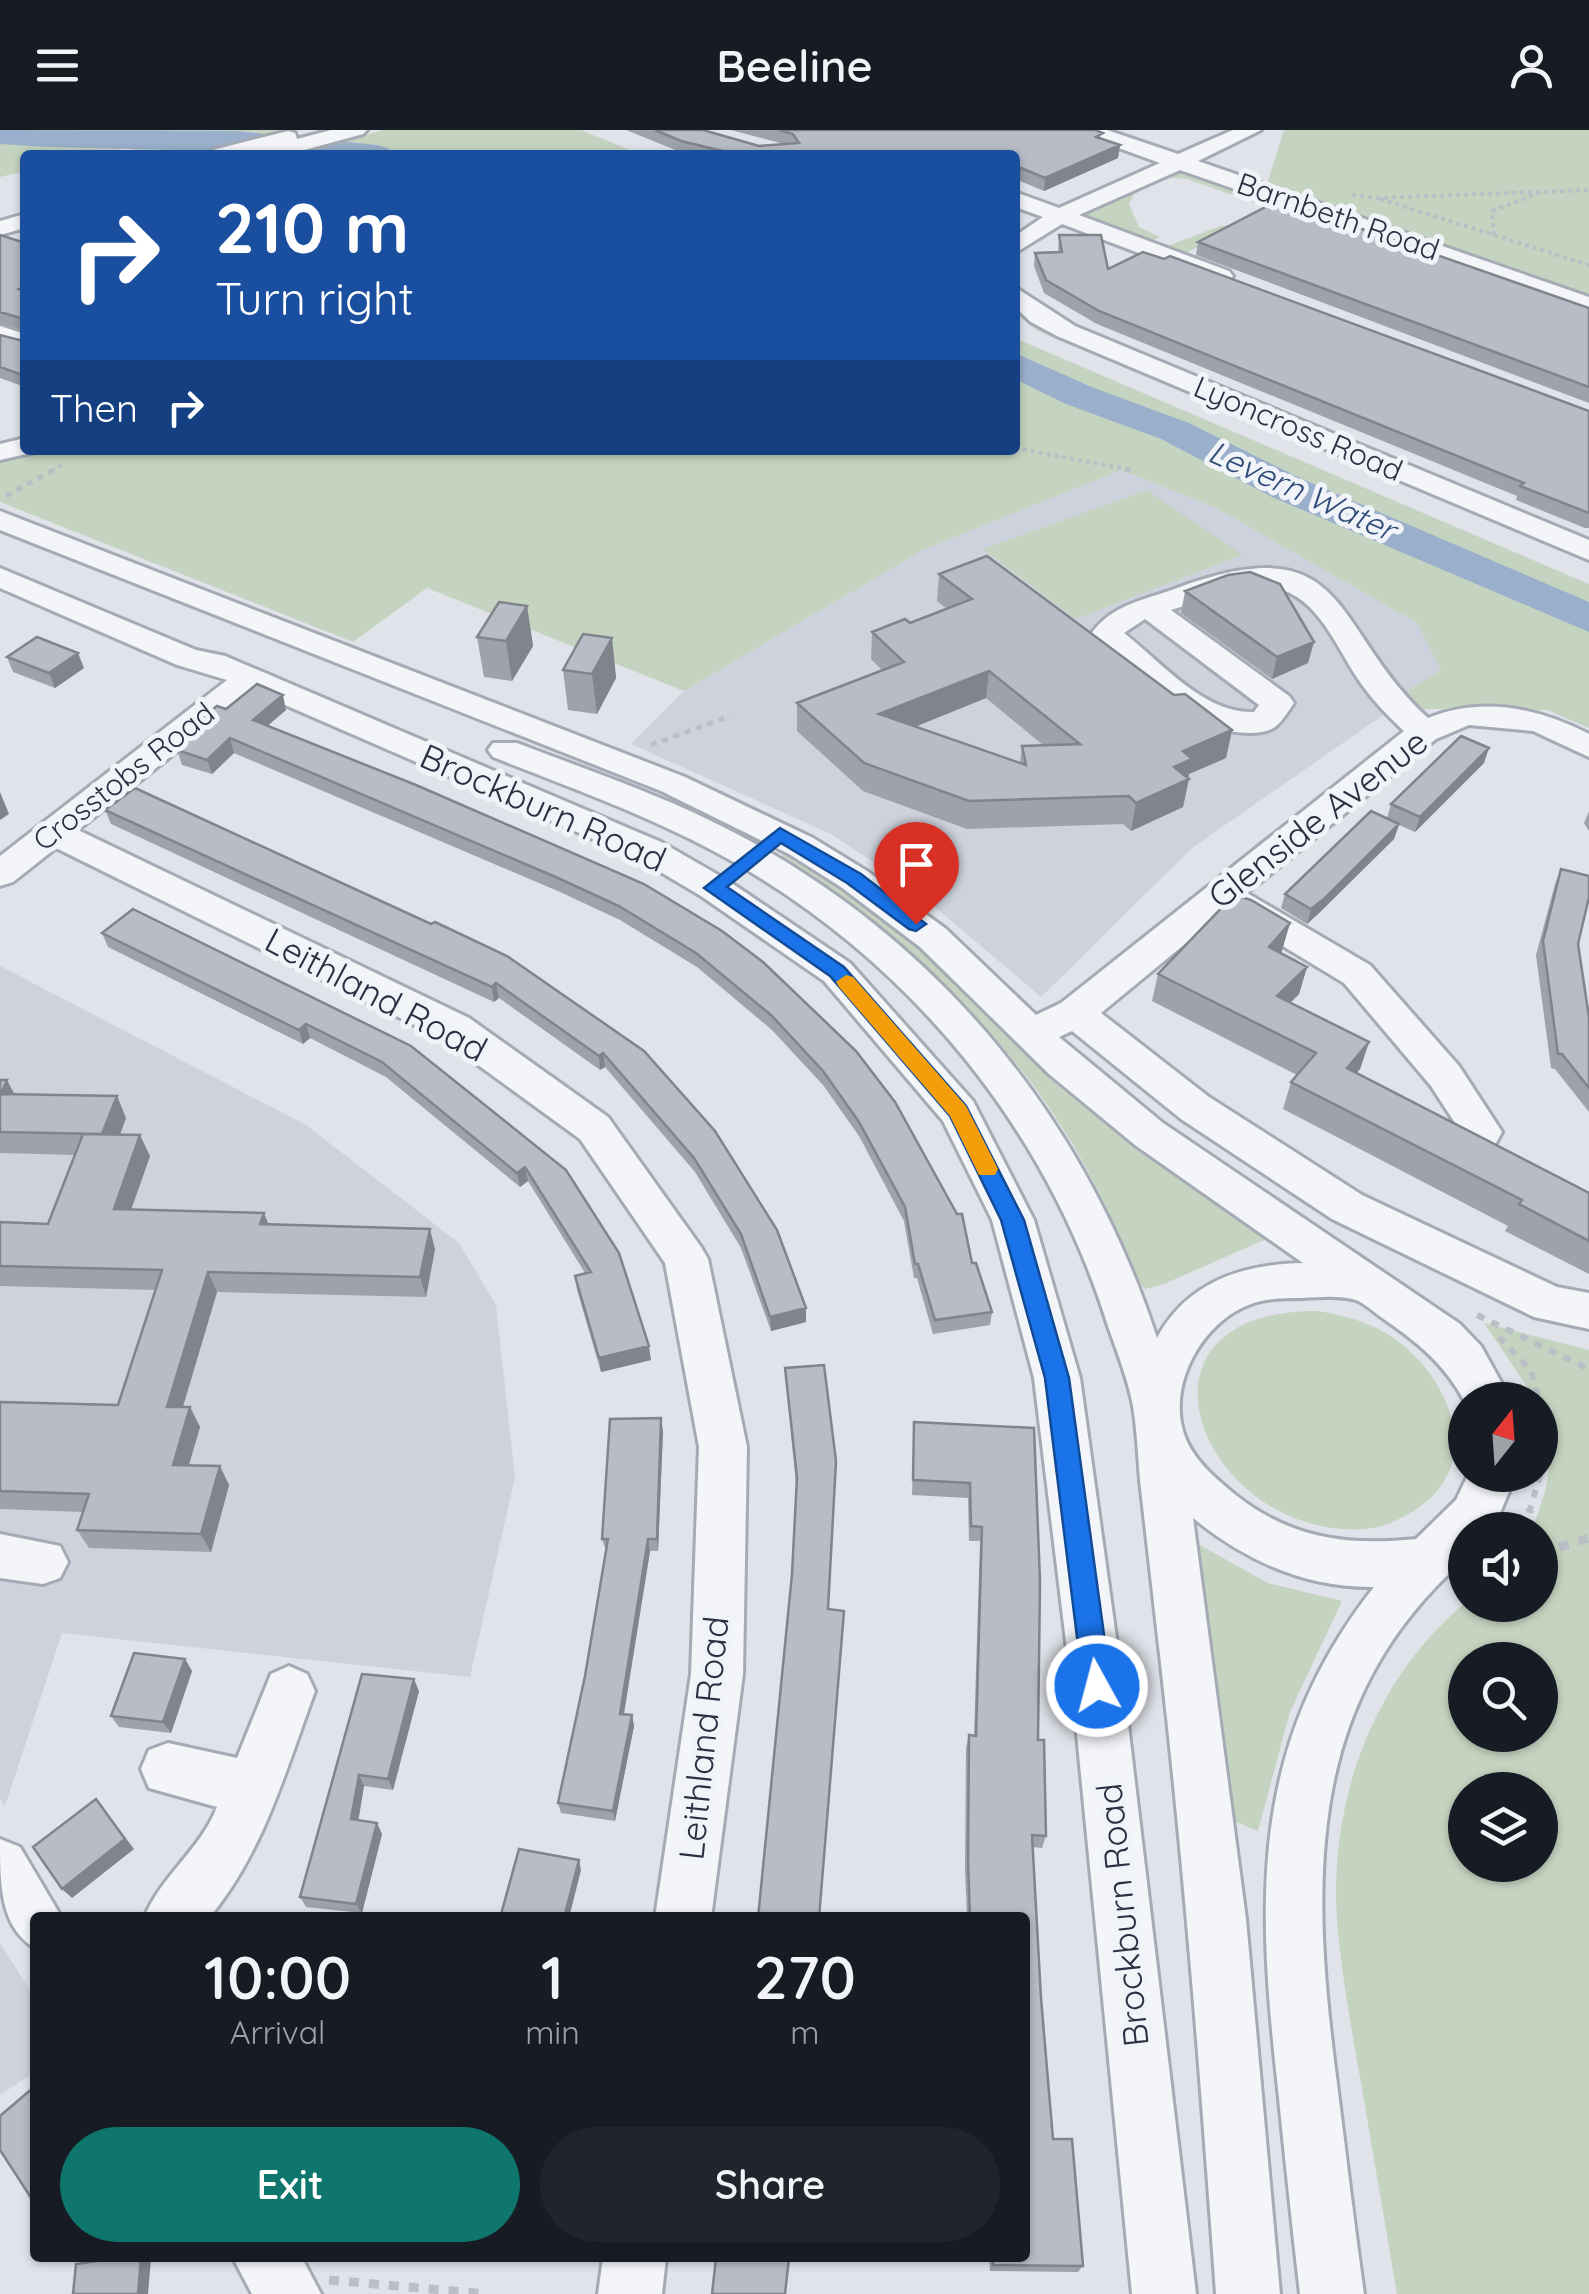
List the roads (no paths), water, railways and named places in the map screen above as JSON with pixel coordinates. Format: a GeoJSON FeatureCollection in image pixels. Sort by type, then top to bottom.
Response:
{"type":"FeatureCollection","features":[{"type":"Feature","properties":{"kind":"street"},"geometry":{"type":"LineString","coordinates":[[242,150],[310,134],[356,130]]}},
{"type":"Feature","properties":{"kind":"street","name":"Barnbeth Road"},"geometry":{"type":"LineString","coordinates":[[1087,130],[1589,305]]}},
{"type":"Feature","properties":{"kind":"street"},"geometry":{"type":"LineString","coordinates":[[1169,159],[1218,130]]}},
{"type":"Feature","properties":{"kind":"street"},"geometry":{"type":"LineString","coordinates":[[1020,222],[1250,130]]}},
{"type":"Feature","properties":{"kind":"street"},"geometry":{"type":"LineString","coordinates":[[273,150],[310,134]]}},
{"type":"Feature","properties":{"kind":"street"},"geometry":{"type":"LineString","coordinates":[[1020,201],[1243,284]]}},
{"type":"Feature","properties":{"kind":"street"},"geometry":{"type":"LineString","coordinates":[[1020,241],[1052,212]]}},
{"type":"Feature","properties":{"kind":"street"},"geometry":{"type":"LineString","coordinates":[[0,228],[19,214]]}},
{"type":"Feature","properties":{"kind":"street","name":"Lyoncross Road"},"geometry":{"type":"LineString","coordinates":[[1020,299],[1040,317],[1066,331],[1408,485],[1589,572]]}},
{"type":"Feature","properties":{"kind":"street","name":"Lyoncross Road"},"geometry":{"type":"LineString","coordinates":[[1020,323],[1046,340],[1408,485],[1589,551]]}},
{"type":"Feature","properties":{"kind":"street","name":"Brockburn Road"},"geometry":{"type":"LineString","coordinates":[[0,520],[159,596]]}},
{"type":"Feature","properties":{"kind":"street","name":"Brockburn Road"},"geometry":{"type":"LineString","coordinates":[[0,546],[159,596],[672,784],[765,845],[898,910],[965,967],[1098,1095],[1163,1145],[1444,1337],[1465,1359],[1478,1382]]}},
{"type":"Feature","properties":{"kind":"street"},"geometry":{"type":"LineString","coordinates":[[1150,608],[1278,703],[1263,721],[1238,722],[1205,713],[1107,634],[1115,621],[1150,608],[1214,585],[1253,577],[1303,584],[1322,600],[1382,690],[1424,732]]}},
{"type":"Feature","properties":{"kind":"street","name":"Brockburn Road"},"geometry":{"type":"LineString","coordinates":[[0,578],[71,611],[188,658],[214,664],[649,850],[714,888],[837,972],[959,1112],[1012,1220],[1057,1378],[1102,1724],[1164,2294]]}},
{"type":"Feature","properties":{"kind":"street","name":"Crosstobs Road"},"geometry":{"type":"LineString","coordinates":[[0,874],[248,680]]}},
{"type":"Feature","properties":{"kind":"street","name":"Glenside Avenue"},"geometry":{"type":"LineString","coordinates":[[1032,1034],[1075,1013],[1424,732],[1465,715],[1540,722],[1589,747]]}},
{"type":"Feature","properties":{"kind":"street","name":"Leithland Road"},"geometry":{"type":"LineString","coordinates":[[54,832],[454,1028],[594,1128],[686,1259],[723,1448],[717,1674],[683,1912]]}},
{"type":"Feature","properties":{"kind":"street"},"geometry":{"type":"LineString","coordinates":[[714,888],[765,845]]}},
{"type":"Feature","properties":{"kind":"street","name":"Brockburn Road"},"geometry":{"type":"LineString","coordinates":[[765,845],[915,976],[992,1059],[1022,1099],[1090,1220],[1157,1416],[1218,1919],[1248,2294]]}},
{"type":"Feature","properties":{"kind":"street"},"geometry":{"type":"LineString","coordinates":[[1220,893],[1357,974],[1445,1076],[1482,1132]]}},
{"type":"Feature","properties":{"kind":"street"},"geometry":{"type":"LineString","coordinates":[[1075,1013],[1196,1108],[1347,1207],[1550,1304],[1589,1311]]}},
{"type":"Feature","properties":{"kind":"street"},"geometry":{"type":"LineString","coordinates":[[1369,1283],[1300,1278],[1268,1281],[1216,1297],[1196,1314],[1182,1334],[1157,1416],[1169,1455],[1206,1500],[1266,1541],[1308,1558],[1346,1564],[1426,1559]]}},
{"type":"Feature","properties":{"kind":"street"},"geometry":{"type":"LineString","coordinates":[[1332,2294],[1292,1954],[1292,1841],[1308,1762],[1334,1693],[1384,1612],[1426,1559],[1451,1541],[1480,1509],[1486,1492]]}},
{"type":"Feature","properties":{"kind":"street"},"geometry":{"type":"LineString","coordinates":[[177,1912],[211,1872],[234,1834],[288,1691]]}},
{"type":"Feature","properties":{"kind":"street"},"geometry":{"type":"LineString","coordinates":[[168,1770],[252,1788]]}},
{"type":"Feature","properties":{"kind":"street"},"geometry":{"type":"LineString","coordinates":[[0,1868],[30,1913]]}},
{"type":"Feature","properties":{"kind":"street"},"geometry":{"type":"LineString","coordinates":[[267,2262],[290,2294]]}},
{"type":"Feature","properties":{"kind":"street"},"geometry":{"type":"LineString","coordinates":[[630,2294],[634,2262]]}},
{"type":"Feature","properties":{"kind":"waterway","name":"Levern Water"},"geometry":{"type":"LineString","coordinates":[[0,135],[284,143],[348,150]]}},
{"type":"Feature","properties":{"kind":"waterway","name":"Levern Water"},"geometry":{"type":"LineString","coordinates":[[1020,366],[1080,396],[1175,431],[1287,488],[1589,618]]}}]}
